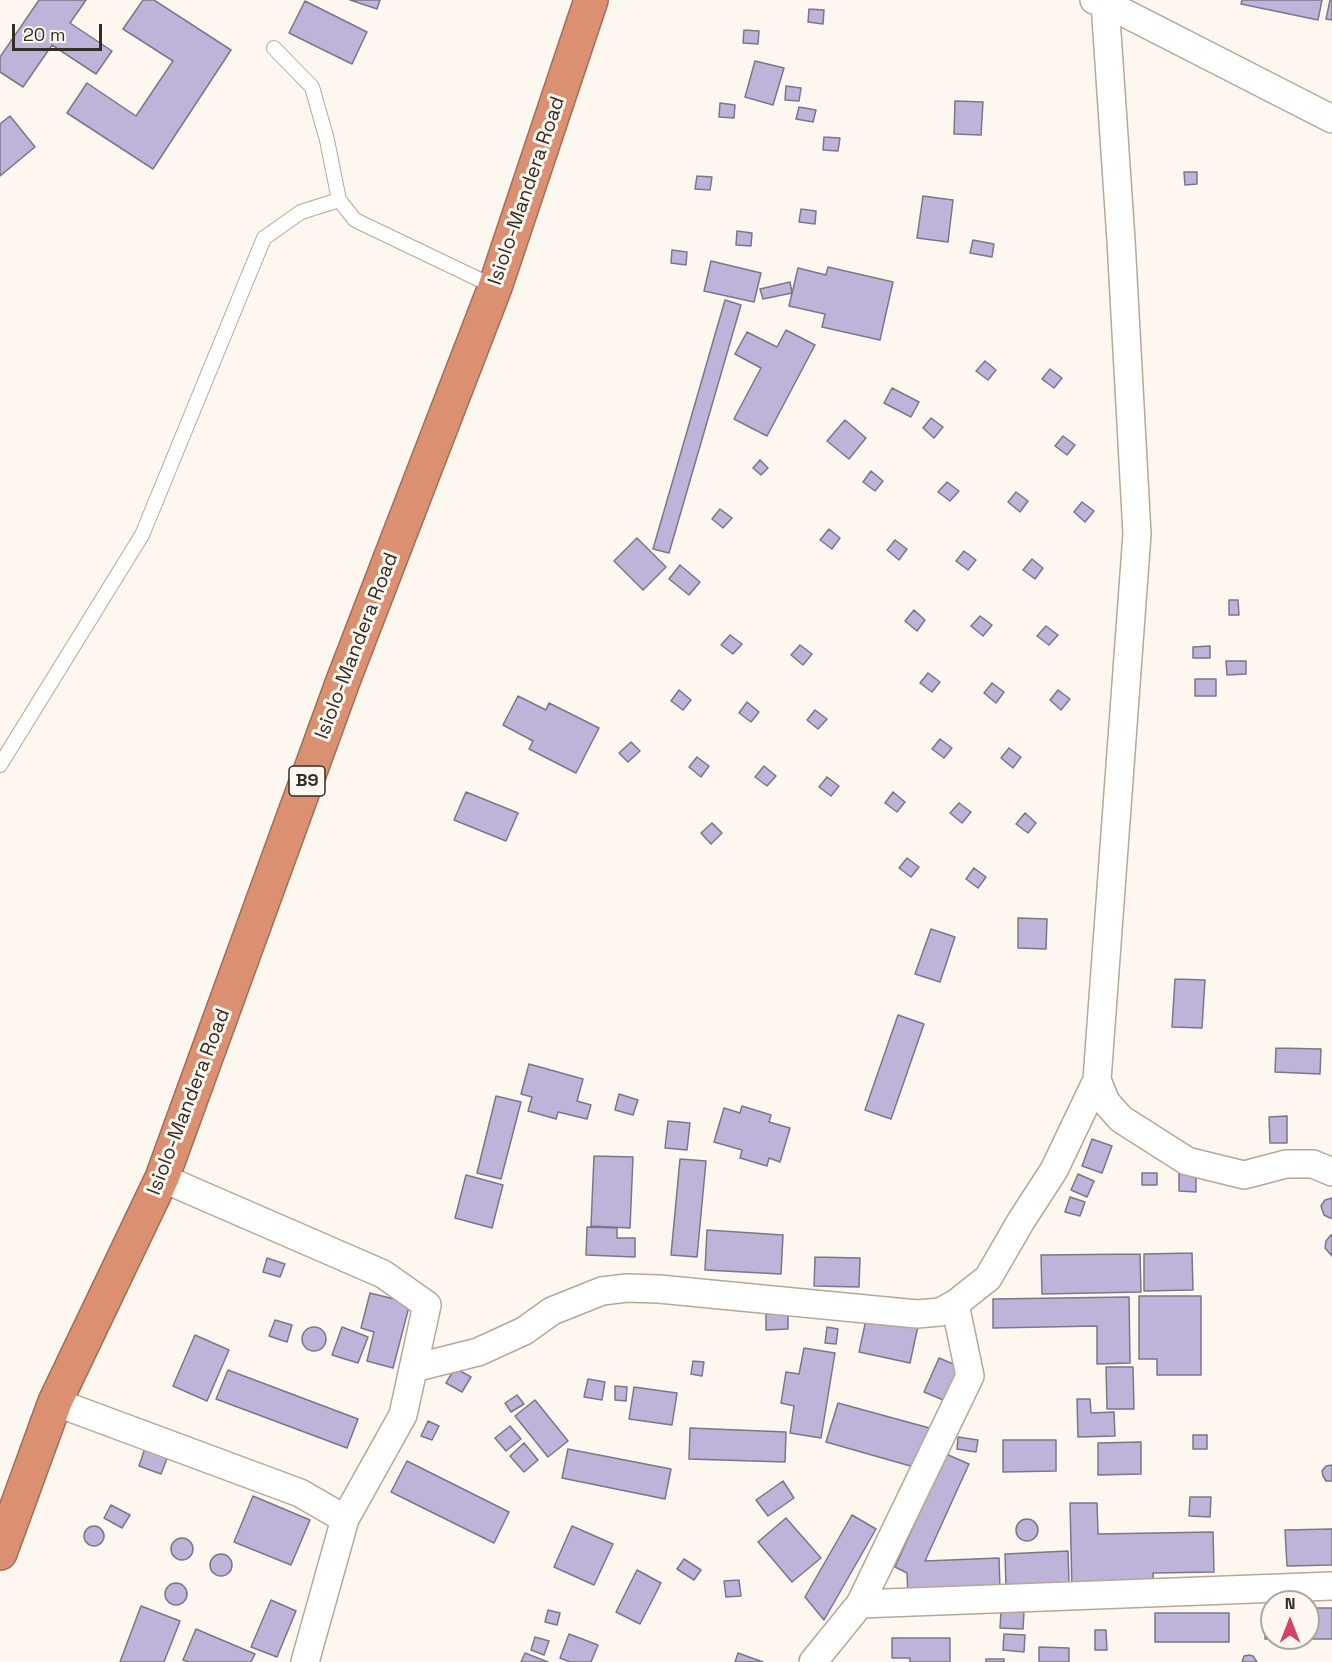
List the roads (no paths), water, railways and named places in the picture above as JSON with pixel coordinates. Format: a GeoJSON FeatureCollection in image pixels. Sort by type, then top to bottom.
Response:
{"type":"FeatureCollection","features":[{"type":"Feature","properties":{"kind":"highway","name":"Isiolo-Mandera Road"},"geometry":{"type":"LineString","coordinates":[[0,1553],[55,1402],[162,1178],[343,681],[495,287],[591,0]]}},
{"type":"Feature","properties":{"kind":"street"},"geometry":{"type":"LineString","coordinates":[[1100,2],[1332,119]]}},
{"type":"Feature","properties":{"kind":"street"},"geometry":{"type":"LineString","coordinates":[[414,1368],[478,1352],[524,1331],[552,1311],[602,1291],[627,1288],[659,1289],[917,1314],[940,1312],[955,1304],[988,1278],[1054,1170],[1097,1080],[1137,534],[1121,240],[1100,2]]}},
{"type":"Feature","properties":{"kind":"street"},"geometry":{"type":"LineString","coordinates":[[1097,1080],[1106,1102],[1121,1119],[1187,1161],[1244,1175],[1286,1164],[1313,1164],[1332,1173]]}},
{"type":"Feature","properties":{"kind":"street"},"geometry":{"type":"LineString","coordinates":[[162,1178],[383,1274],[428,1305],[403,1415],[345,1519],[305,1662]]}},
{"type":"Feature","properties":{"kind":"street"},"geometry":{"type":"LineString","coordinates":[[813,1662],[861,1604],[970,1376],[955,1304]]}},
{"type":"Feature","properties":{"kind":"street"},"geometry":{"type":"LineString","coordinates":[[55,1402],[300,1493],[345,1519]]}},
{"type":"Feature","properties":{"kind":"street"},"geometry":{"type":"LineString","coordinates":[[861,1604],[1332,1586]]}},
{"type":"Feature","properties":{"kind":"lane"},"geometry":{"type":"LineString","coordinates":[[273,48],[312,87],[327,140],[339,200],[356,220],[495,287]]}},
{"type":"Feature","properties":{"kind":"lane"},"geometry":{"type":"LineString","coordinates":[[0,765],[142,535],[264,238],[301,212],[339,200]]}}]}
